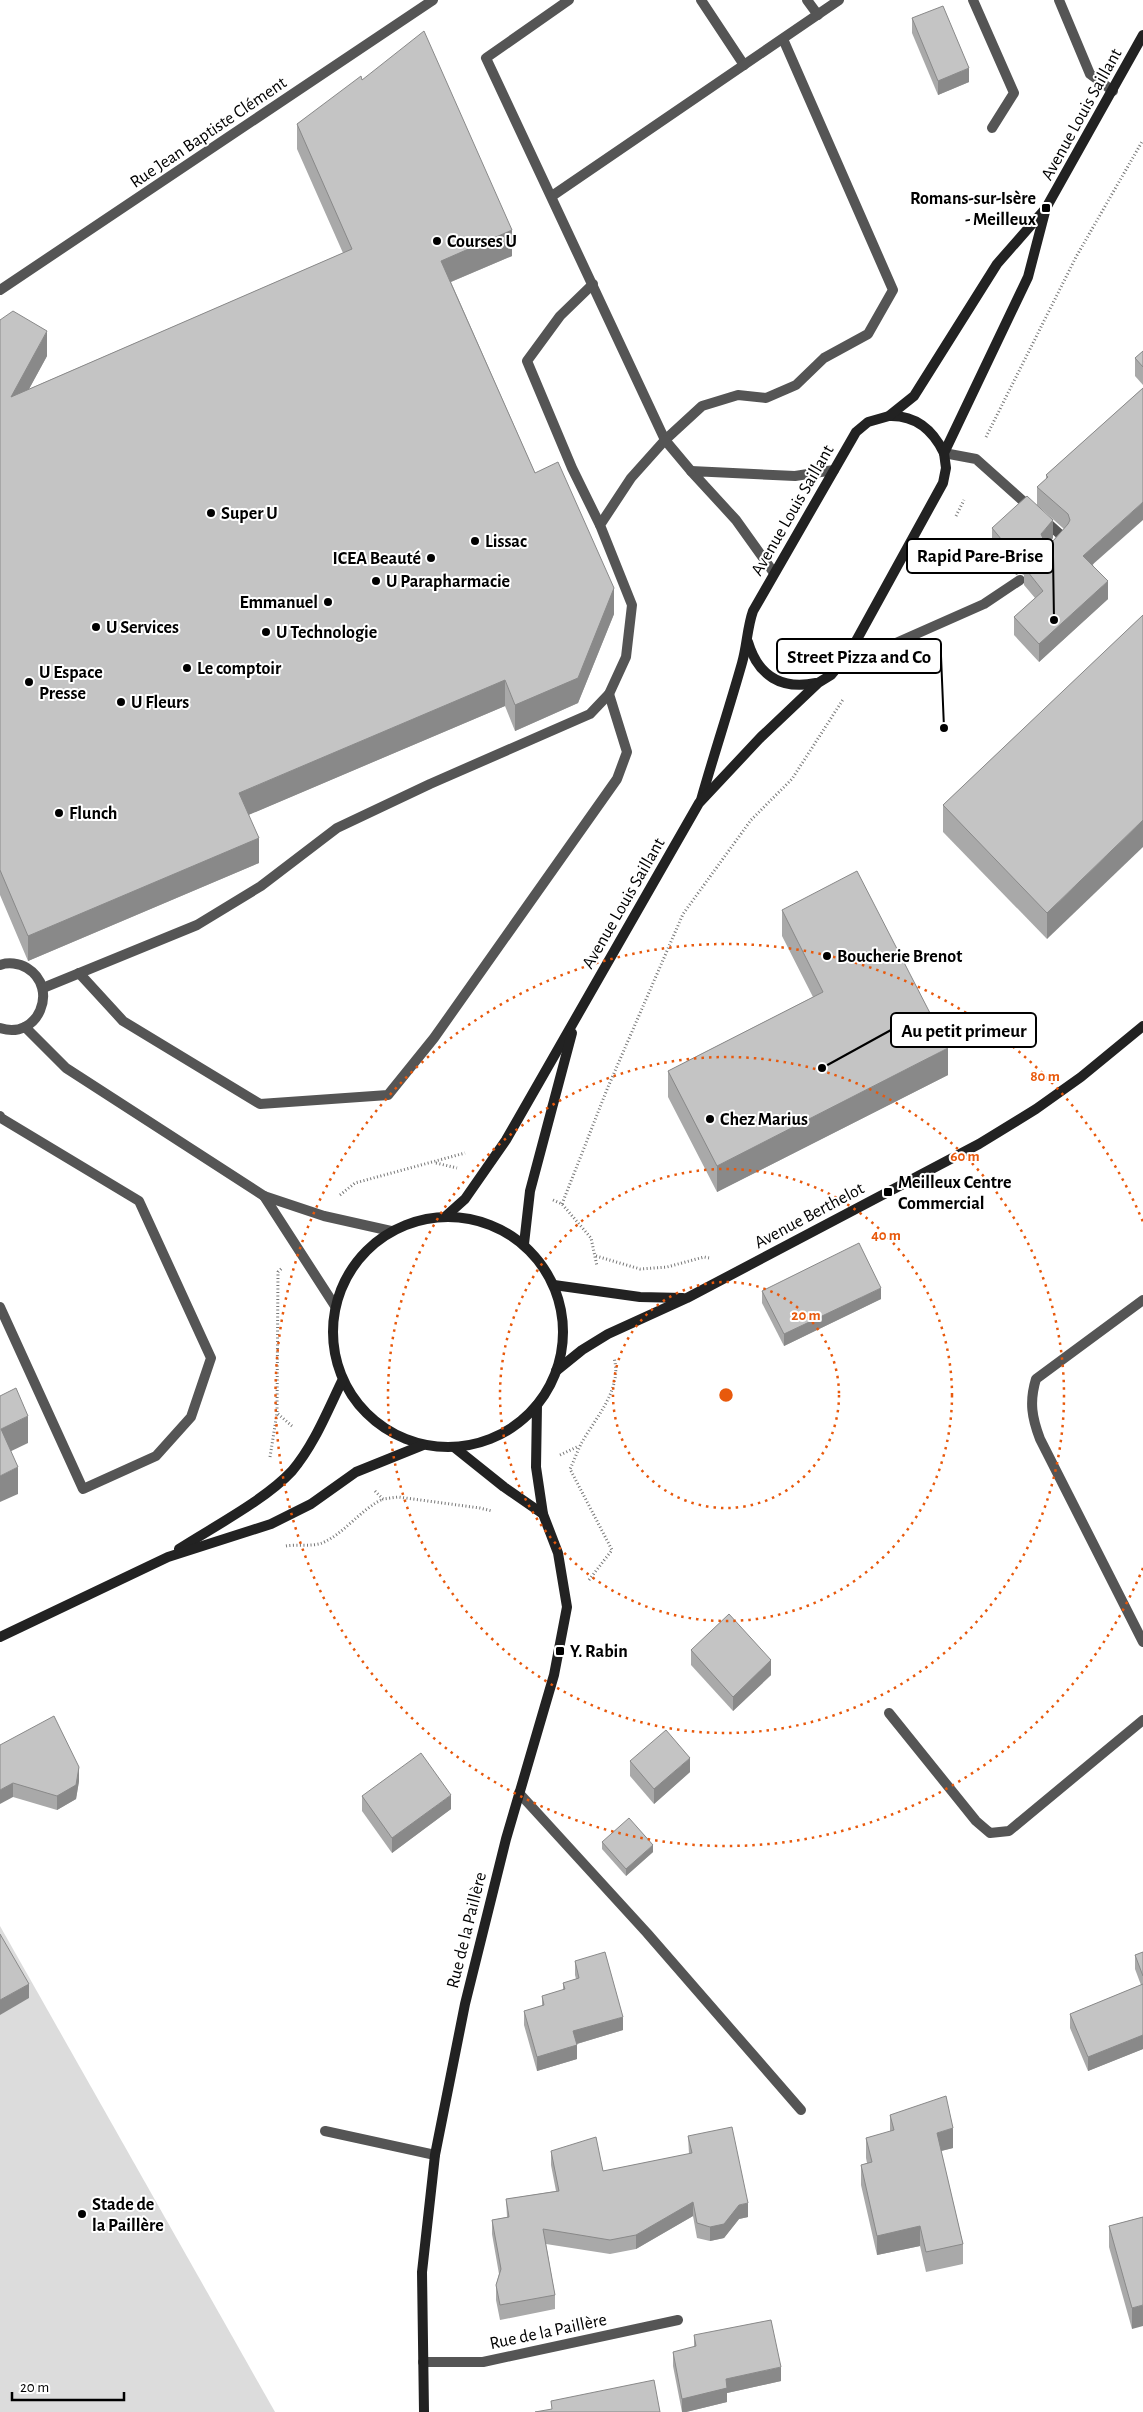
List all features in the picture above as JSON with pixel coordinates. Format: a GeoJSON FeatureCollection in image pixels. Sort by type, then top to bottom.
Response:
{"type":"FeatureCollection","features":[{"type":"Feature","properties":{"kind":"main road","name":"Avenue Louis Saillant"},"geometry":{"type":"LineString","coordinates":[[818,683],[802,686],[787,684],[773,678],[761,669],[752,656],[748,641],[748,625],[753,611],[856,432],[868,422],[889,416],[914,396],[997,264],[1046,208],[1143,36]]}},
{"type":"Feature","properties":{"kind":"main road","name":"Avenue Louis Saillant"},"geometry":{"type":"LineString","coordinates":[[944,453],[1028,277],[1046,208]]}},
{"type":"Feature","properties":{"kind":"main road","name":"Avenue Louis Saillant"},"geometry":{"type":"LineString","coordinates":[[446,1216],[465,1198],[506,1140],[700,803],[767,731],[818,683],[831,675],[850,652],[943,483],[946,468],[944,453],[937,439],[927,427],[913,420],[889,416]]}},
{"type":"Feature","properties":{"kind":"main road","name":"Avenue Louis Saillant"},"geometry":{"type":"LineString","coordinates":[[700,803],[748,641]]}},
{"type":"Feature","properties":{"kind":"main road","name":"Avenue Louis Saillant"},"geometry":{"type":"LineString","coordinates":[[524,1244],[530,1191],[576,1020]]}},
{"type":"Feature","properties":{"kind":"main road","name":"Avenue Berthelot"},"geometry":{"type":"LineString","coordinates":[[556,1371],[582,1350],[608,1334],[687,1298],[979,1144],[1036,1110],[1142,1030]]}},
{"type":"Feature","properties":{"kind":"main road"},"geometry":{"type":"LineString","coordinates":[[446,1216],[474,1219],[501,1229],[524,1244],[541,1263],[554,1285],[562,1314],[563,1343],[556,1371],[548,1389],[537,1405],[514,1427],[485,1441],[454,1447],[423,1445],[398,1436],[375,1422],[356,1404],[342,1381],[335,1357],[332,1332],[335,1306],[346,1276],[366,1250],[391,1231],[418,1220],[446,1216]]}},
{"type":"Feature","properties":{"kind":"main road","name":"Avenue Berthelot"},"geometry":{"type":"LineString","coordinates":[[554,1285],[640,1297],[687,1298]]}},
{"type":"Feature","properties":{"kind":"main road"},"geometry":{"type":"LineString","coordinates":[[168,1557],[263,1494],[291,1471],[311,1444],[342,1381]]}},
{"type":"Feature","properties":{"kind":"main road","name":"Rue de la Paillère"},"geometry":{"type":"LineString","coordinates":[[424,2412],[422,2272],[435,2155],[465,2004],[519,1793],[554,1675],[567,1607],[558,1553],[543,1514],[536,1467],[537,1405]]}},
{"type":"Feature","properties":{"kind":"main road"},"geometry":{"type":"LineString","coordinates":[[0,1637],[168,1557],[271,1524],[311,1504],[356,1472],[423,1445]]}},
{"type":"Feature","properties":{"kind":"main road"},"geometry":{"type":"LineString","coordinates":[[454,1447],[504,1487],[543,1514]]}},
{"type":"Feature","properties":{"kind":"street","name":"Rue Jean Baptiste Clément"},"geometry":{"type":"LineString","coordinates":[[0,290],[433,0]]}},
{"type":"Feature","properties":{"kind":"street"},"geometry":{"type":"LineString","coordinates":[[569,0],[486,58],[665,440],[736,520],[774,573]]}},
{"type":"Feature","properties":{"kind":"street"},"geometry":{"type":"LineString","coordinates":[[701,0],[744,65]]}},
{"type":"Feature","properties":{"kind":"street"},"geometry":{"type":"LineString","coordinates":[[807,0],[818,15]]}},
{"type":"Feature","properties":{"kind":"street"},"geometry":{"type":"LineString","coordinates":[[552,196],[839,0]]}},
{"type":"Feature","properties":{"kind":"street"},"geometry":{"type":"LineString","coordinates":[[973,0],[1014,93],[992,128]]}},
{"type":"Feature","properties":{"kind":"street"},"geometry":{"type":"LineString","coordinates":[[1059,0],[1090,74],[1113,91]]}},
{"type":"Feature","properties":{"kind":"street"},"geometry":{"type":"LineString","coordinates":[[600,525],[630,478],[665,440],[702,406],[738,396],[766,398],[796,385],[824,358],[868,334],[894,290],[783,39]]}},
{"type":"Feature","properties":{"kind":"street"},"geometry":{"type":"LineString","coordinates":[[43,988],[197,925],[261,886],[337,828],[430,784],[590,714],[609,694],[626,657],[632,605],[600,525],[572,468],[527,361],[560,316],[593,284]]}},
{"type":"Feature","properties":{"kind":"street"},"geometry":{"type":"LineString","coordinates":[[944,453],[976,459],[1063,537],[1048,554]]}},
{"type":"Feature","properties":{"kind":"street"},"geometry":{"type":"LineString","coordinates":[[691,470],[795,476],[834,470]]}},
{"type":"Feature","properties":{"kind":"street"},"geometry":{"type":"LineString","coordinates":[[850,652],[872,654],[984,604],[1020,580]]}},
{"type":"Feature","properties":{"kind":"street"},"geometry":{"type":"LineString","coordinates":[[79,974],[123,1021],[260,1104],[388,1094],[434,1038],[618,779],[628,752],[609,694]]}},
{"type":"Feature","properties":{"kind":"street"},"geometry":{"type":"LineString","coordinates":[[0,965],[14,963],[32,971],[43,988],[44,999],[41,1010],[26,1027],[16,1030],[0,1028]]}},
{"type":"Feature","properties":{"kind":"street"},"geometry":{"type":"LineString","coordinates":[[26,1027],[66,1068],[264,1196],[324,1216],[391,1231]]}},
{"type":"Feature","properties":{"kind":"street"},"geometry":{"type":"LineString","coordinates":[[0,1116],[139,1201],[211,1358],[191,1417],[156,1456],[83,1489],[0,1307]]}},
{"type":"Feature","properties":{"kind":"street"},"geometry":{"type":"LineString","coordinates":[[264,1196],[335,1306]]}},
{"type":"Feature","properties":{"kind":"street"},"geometry":{"type":"LineString","coordinates":[[1143,1300],[1036,1379],[1031,1396],[1032,1419],[1040,1439],[1143,1642]]}},
{"type":"Feature","properties":{"kind":"street"},"geometry":{"type":"LineString","coordinates":[[889,1713],[976,1822],[990,1833],[1009,1831],[1143,1720]]}},
{"type":"Feature","properties":{"kind":"street"},"geometry":{"type":"LineString","coordinates":[[519,1793],[647,1933],[801,2110]]}},
{"type":"Feature","properties":{"kind":"street"},"geometry":{"type":"LineString","coordinates":[[325,2131],[435,2155]]}},
{"type":"Feature","properties":{"kind":"street","name":"Rue de la Paillère"},"geometry":{"type":"LineString","coordinates":[[423,2362],[483,2362],[678,2320]]}},
{"type":"Feature","properties":{"kind":"path"},"geometry":{"type":"LineString","coordinates":[[562,1204],[591,1238],[596,1256],[640,1269],[667,1267],[704,1257],[745,1267]]}},
{"type":"Feature","properties":{"kind":"path"},"geometry":{"type":"LineString","coordinates":[[567,1607],[612,1550],[570,1469],[580,1445]]}},
{"type":"Feature","properties":{"kind":"path"},"geometry":{"type":"LineString","coordinates":[[279,1548],[322,1543],[359,1517],[368,1506],[383,1499]]}},
{"type":"Feature","properties":{"kind":"shaded area","name":"Stade de la Paillère"},"geometry":{"type":"Polygon","coordinates":[[[0,1926],[275,2412],[0,2412],[0,1926]]]}},
{"type":"Feature","properties":{"kind":"building"},"geometry":{"type":"Polygon","coordinates":[[[943,6],[969,68],[938,81],[912,18],[943,6]]]}},
{"type":"Feature","properties":{"kind":"building"},"geometry":{"type":"Polygon","coordinates":[[[424,31],[512,230],[441,261],[535,473],[558,462],[614,588],[578,678],[515,705],[505,680],[239,793],[259,838],[28,936],[0,870],[0,320],[13,311],[47,331],[11,397],[352,249],[297,124],[361,76],[362,80],[424,31]]]}},
{"type":"Feature","properties":{"kind":"building"},"geometry":{"type":"Polygon","coordinates":[[[1143,351],[1143,367],[1135,358],[1143,351]]]}},
{"type":"Feature","properties":{"kind":"building"},"geometry":{"type":"Polygon","coordinates":[[[1143,388],[1143,502],[1083,556],[1108,581],[1039,644],[1014,617],[1043,591],[1024,567],[1027,562],[1025,558],[1020,555],[1016,557],[992,528],[1027,496],[1053,520],[1041,534],[1044,541],[1053,541],[1070,520],[1068,514],[1037,487],[1048,477],[1046,475],[1143,388]]]}},
{"type":"Feature","properties":{"kind":"building"},"geometry":{"type":"Polygon","coordinates":[[[1143,615],[1143,820],[1047,913],[943,805],[1143,615]]]}},
{"type":"Feature","properties":{"kind":"building"},"geometry":{"type":"Polygon","coordinates":[[[857,871],[948,1048],[717,1166],[668,1071],[823,992],[782,910],[857,871]]]}},
{"type":"Feature","properties":{"kind":"building"},"geometry":{"type":"Polygon","coordinates":[[[859,1243],[881,1288],[784,1334],[762,1291],[859,1243]]]}},
{"type":"Feature","properties":{"kind":"building"},"geometry":{"type":"Polygon","coordinates":[[[16,1388],[28,1416],[1,1429],[18,1467],[0,1476],[0,1396],[16,1388]]]}},
{"type":"Feature","properties":{"kind":"building"},"geometry":{"type":"Polygon","coordinates":[[[729,1614],[771,1660],[733,1697],[691,1650],[729,1614]]]}},
{"type":"Feature","properties":{"kind":"building"},"geometry":{"type":"Polygon","coordinates":[[[54,1716],[79,1767],[76,1785],[57,1796],[13,1783],[0,1790],[0,1745],[54,1716]]]}},
{"type":"Feature","properties":{"kind":"building"},"geometry":{"type":"Polygon","coordinates":[[[666,1730],[690,1758],[654,1789],[630,1761],[666,1730]]]}},
{"type":"Feature","properties":{"kind":"building"},"geometry":{"type":"Polygon","coordinates":[[[421,1753],[451,1795],[392,1838],[362,1796],[421,1753]]]}},
{"type":"Feature","properties":{"kind":"building"},"geometry":{"type":"Polygon","coordinates":[[[629,1818],[653,1845],[626,1869],[602,1842],[629,1818]]]}},
{"type":"Feature","properties":{"kind":"building"},"geometry":{"type":"Polygon","coordinates":[[[0,1934],[29,1984],[0,2000],[0,1934]]]}},
{"type":"Feature","properties":{"kind":"building"},"geometry":{"type":"Polygon","coordinates":[[[605,1952],[623,2017],[573,2031],[577,2045],[537,2057],[524,2011],[544,2005],[542,1996],[565,1989],[563,1983],[579,1978],[575,1961],[605,1952]]]}},
{"type":"Feature","properties":{"kind":"building"},"geometry":{"type":"Polygon","coordinates":[[[1143,1952],[1143,1976],[1135,1955],[1143,1952]]]}},
{"type":"Feature","properties":{"kind":"building"},"geometry":{"type":"Polygon","coordinates":[[[1143,1984],[1143,2035],[1088,2057],[1070,2014],[1143,1984]]]}},
{"type":"Feature","properties":{"kind":"building"},"geometry":{"type":"Polygon","coordinates":[[[946,2096],[953,2128],[937,2133],[963,2244],[926,2252],[920,2226],[877,2236],[861,2165],[872,2162],[866,2138],[894,2130],[890,2115],[946,2096]]]}},
{"type":"Feature","properties":{"kind":"building"},"geometry":{"type":"Polygon","coordinates":[[[732,2127],[748,2203],[739,2205],[724,2224],[710,2227],[697,2223],[693,2202],[636,2235],[610,2240],[543,2229],[555,2295],[500,2305],[496,2285],[501,2269],[492,2220],[509,2217],[506,2199],[559,2191],[551,2151],[596,2137],[603,2171],[692,2153],[688,2136],[732,2127]]]}},
{"type":"Feature","properties":{"kind":"building"},"geometry":{"type":"Polygon","coordinates":[[[1143,2217],[1143,2305],[1132,2308],[1109,2226],[1143,2217]]]}},
{"type":"Feature","properties":{"kind":"building"},"geometry":{"type":"Polygon","coordinates":[[[771,2320],[781,2367],[726,2379],[727,2388],[682,2399],[673,2352],[696,2346],[694,2335],[771,2320]]]}},
{"type":"Feature","properties":{"kind":"building"},"geometry":{"type":"Polygon","coordinates":[[[654,2380],[660,2412],[535,2412],[552,2409],[551,2401],[654,2380]]]}},
{"type":"Feature","properties":{"kind":"place","name":"Romans-sur-Isère - Meilleux"},"geometry":{"type":"Point","coordinates":[1046,208]}},
{"type":"Feature","properties":{"kind":"place","name":"Courses U"},"geometry":{"type":"Point","coordinates":[437,241]}},
{"type":"Feature","properties":{"kind":"place","name":"Super U"},"geometry":{"type":"Point","coordinates":[211,513]}},
{"type":"Feature","properties":{"kind":"place","name":"Lissac"},"geometry":{"type":"Point","coordinates":[475,541]}},
{"type":"Feature","properties":{"kind":"place","name":"ICEA Beauté"},"geometry":{"type":"Point","coordinates":[431,558]}},
{"type":"Feature","properties":{"kind":"place","name":"U Parapharmacie"},"geometry":{"type":"Point","coordinates":[376,581]}},
{"type":"Feature","properties":{"kind":"place","name":"Emmanuel"},"geometry":{"type":"Point","coordinates":[328,602]}},
{"type":"Feature","properties":{"kind":"place","name":"Rapid Pare-Brise"},"geometry":{"type":"Point","coordinates":[1054,620]}},
{"type":"Feature","properties":{"kind":"place","name":"U Services"},"geometry":{"type":"Point","coordinates":[96,627]}},
{"type":"Feature","properties":{"kind":"place","name":"U Technologie"},"geometry":{"type":"Point","coordinates":[266,632]}},
{"type":"Feature","properties":{"kind":"place","name":"Le comptoir"},"geometry":{"type":"Point","coordinates":[187,668]}},
{"type":"Feature","properties":{"kind":"place","name":"U Espace Presse"},"geometry":{"type":"Point","coordinates":[29,682]}},
{"type":"Feature","properties":{"kind":"place","name":"U Fleurs"},"geometry":{"type":"Point","coordinates":[121,702]}},
{"type":"Feature","properties":{"kind":"place","name":"Street Pizza and Co"},"geometry":{"type":"Point","coordinates":[944,728]}},
{"type":"Feature","properties":{"kind":"place","name":"Flunch"},"geometry":{"type":"Point","coordinates":[59,813]}},
{"type":"Feature","properties":{"kind":"place","name":"Boucherie Brenot"},"geometry":{"type":"Point","coordinates":[827,956]}},
{"type":"Feature","properties":{"kind":"place","name":"Au petit primeur"},"geometry":{"type":"Point","coordinates":[822,1068]}},
{"type":"Feature","properties":{"kind":"place","name":"Chez Marius"},"geometry":{"type":"Point","coordinates":[710,1119]}},
{"type":"Feature","properties":{"kind":"place","name":"Meilleux Centre Commercial"},"geometry":{"type":"Point","coordinates":[888,1192]}},
{"type":"Feature","properties":{"kind":"place","name":"Y. Rabin"},"geometry":{"type":"Point","coordinates":[560,1651]}},
{"type":"Feature","properties":{"kind":"place","name":"Stade de la Paillère"},"geometry":{"type":"Point","coordinates":[82,2214]}}]}
